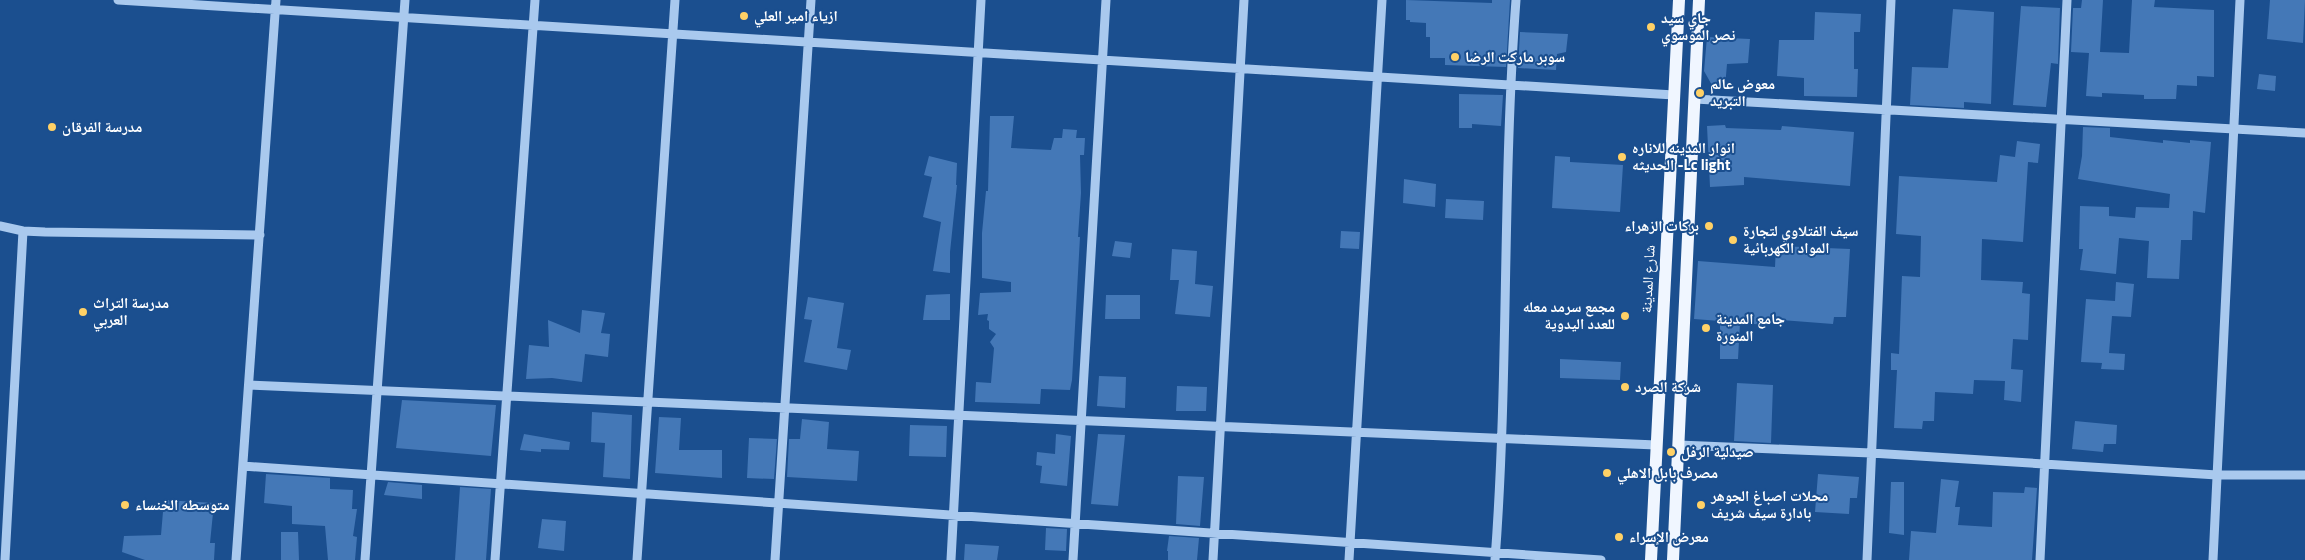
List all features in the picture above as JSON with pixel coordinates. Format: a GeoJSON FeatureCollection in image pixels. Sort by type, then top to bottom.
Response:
{"type":"FeatureCollection","features":[{"type":"Feature","properties":{"kind":"main road","name":"شارع المدينة"},"geometry":{"type":"LineString","coordinates":[[1650,560],[1679,0]]}},
{"type":"Feature","properties":{"kind":"main road"},"geometry":{"type":"LineString","coordinates":[[1673,560],[1699,0]]}},
{"type":"Feature","properties":{"kind":"street"},"geometry":{"type":"LineString","coordinates":[[118,0],[1377,78],[1674,94]]}},
{"type":"Feature","properties":{"kind":"street"},"geometry":{"type":"LineString","coordinates":[[236,560],[276,0]]}},
{"type":"Feature","properties":{"kind":"street"},"geometry":{"type":"LineString","coordinates":[[366,560],[405,0]]}},
{"type":"Feature","properties":{"kind":"street"},"geometry":{"type":"LineString","coordinates":[[495,560],[535,0]]}},
{"type":"Feature","properties":{"kind":"street"},"geometry":{"type":"LineString","coordinates":[[637,560],[676,0]]}},
{"type":"Feature","properties":{"kind":"street"},"geometry":{"type":"LineString","coordinates":[[775,560],[811,0]]}},
{"type":"Feature","properties":{"kind":"street"},"geometry":{"type":"LineString","coordinates":[[951,560],[981,0]]}},
{"type":"Feature","properties":{"kind":"street"},"geometry":{"type":"LineString","coordinates":[[1073,560],[1106,0]]}},
{"type":"Feature","properties":{"kind":"street"},"geometry":{"type":"LineString","coordinates":[[1213,560],[1244,0]]}},
{"type":"Feature","properties":{"kind":"street"},"geometry":{"type":"LineString","coordinates":[[1349,560],[1382,0]]}},
{"type":"Feature","properties":{"kind":"street"},"geometry":{"type":"LineString","coordinates":[[1495,556],[1502,438],[1510,86],[1516,0]]}},
{"type":"Feature","properties":{"kind":"street"},"geometry":{"type":"LineString","coordinates":[[1867,560],[1890,0]]}},
{"type":"Feature","properties":{"kind":"street"},"geometry":{"type":"LineString","coordinates":[[2040,560],[2067,0]]}},
{"type":"Feature","properties":{"kind":"street"},"geometry":{"type":"LineString","coordinates":[[2213,560],[2240,0]]}},
{"type":"Feature","properties":{"kind":"street"},"geometry":{"type":"LineString","coordinates":[[1694,99],[2305,133]]}},
{"type":"Feature","properties":{"kind":"street"},"geometry":{"type":"LineString","coordinates":[[0,226],[23,231],[260,235]]}},
{"type":"Feature","properties":{"kind":"street"},"geometry":{"type":"LineString","coordinates":[[5,560],[23,231]]}},
{"type":"Feature","properties":{"kind":"street"},"geometry":{"type":"LineString","coordinates":[[249,385],[1656,445]]}},
{"type":"Feature","properties":{"kind":"street"},"geometry":{"type":"LineString","coordinates":[[1679,445],[1871,453],[2217,475],[2305,475]]}},
{"type":"Feature","properties":{"kind":"street"},"geometry":{"type":"LineString","coordinates":[[243,466],[1076,523],[1350,543],[1495,556],[1600,560]]}},
{"type":"Feature","properties":{"kind":"building"},"geometry":{"type":"Polygon","coordinates":[[[1406,0],[1492,3],[1492,0],[1510,0],[1506,67],[1445,65],[1445,58],[1430,58],[1430,37],[1426,37],[1426,23],[1406,20],[1406,0]]]}},
{"type":"Feature","properties":{"kind":"building"},"geometry":{"type":"Polygon","coordinates":[[[2082,0],[2103,0],[2100,52],[2129,53],[2132,0],[2155,0],[2154,7],[2214,10],[2214,77],[2197,76],[2197,86],[2177,85],[2176,99],[2144,99],[2144,95],[2102,93],[2102,97],[2086,96],[2089,53],[2071,52],[2073,8],[2081,8],[2082,0]]]}},
{"type":"Feature","properties":{"kind":"building"},"geometry":{"type":"Polygon","coordinates":[[[2270,0],[2305,0],[2303,43],[2267,39],[2270,0]]]}},
{"type":"Feature","properties":{"kind":"building"},"geometry":{"type":"Polygon","coordinates":[[[2021,6],[2060,8],[2058,64],[2051,63],[2046,107],[2013,105],[2021,6]]]}},
{"type":"Feature","properties":{"kind":"building"},"geometry":{"type":"Polygon","coordinates":[[[1953,9],[1994,12],[1991,104],[1964,102],[1964,108],[1910,105],[1912,67],[1948,68],[1953,9]]]}},
{"type":"Feature","properties":{"kind":"building"},"geometry":{"type":"Polygon","coordinates":[[[1815,12],[1861,14],[1860,32],[1854,32],[1854,69],[1858,69],[1857,97],[1804,96],[1804,78],[1777,76],[1779,40],[1814,40],[1815,12]]]}},
{"type":"Feature","properties":{"kind":"building"},"geometry":{"type":"Polygon","coordinates":[[[1520,32],[1568,34],[1566,52],[1557,54],[1556,70],[1518,68],[1520,32]]]}},
{"type":"Feature","properties":{"kind":"building"},"geometry":{"type":"Polygon","coordinates":[[[1707,37],[1750,39],[1748,63],[1727,64],[1725,87],[1713,87],[1704,71],[1707,37]]]}},
{"type":"Feature","properties":{"kind":"building"},"geometry":{"type":"Polygon","coordinates":[[[2259,74],[2276,76],[2275,91],[2257,89],[2259,74]]]}},
{"type":"Feature","properties":{"kind":"building"},"geometry":{"type":"Polygon","coordinates":[[[1459,94],[1503,95],[1501,126],[1472,124],[1472,128],[1459,128],[1459,94]]]}},
{"type":"Feature","properties":{"kind":"building"},"geometry":{"type":"Polygon","coordinates":[[[990,116],[1014,116],[1011,148],[1051,150],[1054,138],[1062,138],[1063,129],[1077,130],[1076,138],[1085,138],[1084,155],[1080,155],[1081,193],[1078,237],[1080,237],[1072,380],[1070,390],[1041,389],[1040,404],[975,402],[976,382],[991,383],[994,348],[990,342],[996,334],[989,329],[988,314],[978,315],[980,293],[1011,292],[1011,282],[982,278],[982,233],[986,191],[988,191],[990,116]]]}},
{"type":"Feature","properties":{"kind":"building"},"geometry":{"type":"Polygon","coordinates":[[[1725,125],[1726,128],[1781,130],[1782,126],[1854,132],[1850,186],[1744,177],[1744,185],[1710,187],[1707,126],[1725,125]]]}},
{"type":"Feature","properties":{"kind":"building"},"geometry":{"type":"Polygon","coordinates":[[[2083,127],[2110,128],[2110,137],[2163,143],[2163,140],[2190,143],[2190,140],[2211,142],[2205,213],[2193,211],[2192,240],[2181,240],[2179,279],[2147,278],[2149,241],[2119,238],[2116,274],[2080,270],[2083,249],[2079,249],[2080,206],[2109,207],[2109,216],[2135,218],[2136,207],[2169,208],[2170,194],[2078,179],[2082,156],[2083,127]]]}},
{"type":"Feature","properties":{"kind":"building"},"geometry":{"type":"Polygon","coordinates":[[[2017,141],[2040,144],[2038,163],[2028,162],[2023,242],[1982,239],[1981,280],[2023,282],[2022,293],[2030,294],[2028,340],[2013,339],[2011,369],[2023,370],[2021,402],[2004,400],[2005,381],[1974,380],[1973,394],[1935,392],[1934,421],[1923,421],[1922,429],[1894,428],[1897,370],[1891,370],[1891,353],[1899,354],[1902,276],[1920,277],[1921,236],[1896,234],[1899,176],[1997,182],[2000,155],[2015,157],[2017,141]]]}},
{"type":"Feature","properties":{"kind":"building"},"geometry":{"type":"Polygon","coordinates":[[[929,156],[957,163],[950,273],[933,271],[941,222],[923,217],[932,177],[924,175],[929,156]]]}},
{"type":"Feature","properties":{"kind":"building"},"geometry":{"type":"Polygon","coordinates":[[[1555,156],[1570,157],[1570,162],[1623,165],[1620,212],[1552,208],[1555,156]]]}},
{"type":"Feature","properties":{"kind":"building"},"geometry":{"type":"Polygon","coordinates":[[[1404,179],[1436,184],[1435,207],[1403,203],[1404,179]]]}},
{"type":"Feature","properties":{"kind":"building"},"geometry":{"type":"Polygon","coordinates":[[[1446,199],[1484,201],[1483,220],[1445,218],[1446,199]]]}},
{"type":"Feature","properties":{"kind":"building"},"geometry":{"type":"Polygon","coordinates":[[[1341,231],[1360,232],[1359,249],[1340,248],[1341,231]]]}},
{"type":"Feature","properties":{"kind":"building"},"geometry":{"type":"Polygon","coordinates":[[[1115,241],[1132,243],[1130,258],[1112,256],[1115,241]]]}},
{"type":"Feature","properties":{"kind":"building"},"geometry":{"type":"Polygon","coordinates":[[[1776,246],[1850,249],[1846,317],[1834,317],[1833,324],[1769,319],[1768,325],[1740,323],[1738,359],[1720,359],[1720,321],[1694,319],[1698,261],[1775,267],[1776,246]]]}},
{"type":"Feature","properties":{"kind":"building"},"geometry":{"type":"Polygon","coordinates":[[[1172,249],[1197,251],[1195,284],[1213,286],[1210,317],[1175,314],[1179,280],[1170,280],[1172,249]]]}},
{"type":"Feature","properties":{"kind":"building"},"geometry":{"type":"Polygon","coordinates":[[[2116,282],[2134,284],[2131,317],[2112,316],[2109,353],[2125,354],[2124,370],[2101,369],[2102,363],[2081,362],[2086,299],[2115,301],[2116,282]]]}},
{"type":"Feature","properties":{"kind":"building"},"geometry":{"type":"Polygon","coordinates":[[[950,294],[950,320],[923,320],[926,295],[950,294]]]}},
{"type":"Feature","properties":{"kind":"building"},"geometry":{"type":"Polygon","coordinates":[[[1106,295],[1140,295],[1140,319],[1105,319],[1106,295]]]}},
{"type":"Feature","properties":{"kind":"building"},"geometry":{"type":"Polygon","coordinates":[[[808,297],[844,303],[837,348],[851,350],[847,370],[804,362],[812,320],[804,319],[808,297]]]}},
{"type":"Feature","properties":{"kind":"building"},"geometry":{"type":"Polygon","coordinates":[[[582,310],[605,313],[601,333],[610,334],[608,357],[585,354],[582,382],[552,378],[526,379],[529,345],[549,347],[548,320],[580,333],[582,310]]]}},
{"type":"Feature","properties":{"kind":"building"},"geometry":{"type":"Polygon","coordinates":[[[1560,359],[1621,362],[1620,380],[1560,378],[1560,359]]]}},
{"type":"Feature","properties":{"kind":"building"},"geometry":{"type":"Polygon","coordinates":[[[1099,376],[1126,377],[1125,408],[1097,406],[1099,376]]]}},
{"type":"Feature","properties":{"kind":"building"},"geometry":{"type":"Polygon","coordinates":[[[1737,383],[1773,385],[1771,443],[1734,441],[1737,383]]]}},
{"type":"Feature","properties":{"kind":"building"},"geometry":{"type":"Polygon","coordinates":[[[1177,386],[1207,387],[1206,411],[1176,411],[1177,386]]]}},
{"type":"Feature","properties":{"kind":"building"},"geometry":{"type":"Polygon","coordinates":[[[402,400],[496,405],[491,456],[396,448],[402,400]]]}},
{"type":"Feature","properties":{"kind":"building"},"geometry":{"type":"Polygon","coordinates":[[[592,412],[632,415],[630,479],[603,477],[605,443],[591,442],[592,412]]]}},
{"type":"Feature","properties":{"kind":"building"},"geometry":{"type":"Polygon","coordinates":[[[659,417],[681,418],[679,450],[722,450],[722,478],[655,473],[659,417]]]}},
{"type":"Feature","properties":{"kind":"building"},"geometry":{"type":"Polygon","coordinates":[[[802,419],[829,422],[827,449],[859,451],[857,481],[787,477],[789,439],[800,439],[802,419]]]}},
{"type":"Feature","properties":{"kind":"building"},"geometry":{"type":"Polygon","coordinates":[[[2075,421],[2117,425],[2116,444],[2104,444],[2103,452],[2072,449],[2075,421]]]}},
{"type":"Feature","properties":{"kind":"building"},"geometry":{"type":"Polygon","coordinates":[[[910,425],[947,426],[946,457],[909,456],[910,425]]]}},
{"type":"Feature","properties":{"kind":"building"},"geometry":{"type":"Polygon","coordinates":[[[524,434],[570,442],[569,450],[541,449],[541,452],[520,450],[524,434]]]}},
{"type":"Feature","properties":{"kind":"building"},"geometry":{"type":"Polygon","coordinates":[[[1056,434],[1071,436],[1067,486],[1040,483],[1042,466],[1036,465],[1037,452],[1055,454],[1056,434]]]}},
{"type":"Feature","properties":{"kind":"building"},"geometry":{"type":"Polygon","coordinates":[[[1098,434],[1125,435],[1118,506],[1091,504],[1098,434]]]}},
{"type":"Feature","properties":{"kind":"building"},"geometry":{"type":"Polygon","coordinates":[[[749,438],[777,439],[774,479],[747,478],[749,438]]]}},
{"type":"Feature","properties":{"kind":"building"},"geometry":{"type":"Polygon","coordinates":[[[266,474],[330,478],[330,489],[353,490],[352,509],[357,509],[353,536],[357,537],[355,560],[328,560],[325,526],[292,524],[292,506],[264,503],[266,474]]]}},
{"type":"Feature","properties":{"kind":"building"},"geometry":{"type":"Polygon","coordinates":[[[1818,474],[1859,477],[1857,498],[1850,498],[1849,514],[1815,512],[1818,474]]]}},
{"type":"Feature","properties":{"kind":"building"},"geometry":{"type":"Polygon","coordinates":[[[1178,476],[1204,477],[1200,526],[1176,524],[1178,476]]]}},
{"type":"Feature","properties":{"kind":"building"},"geometry":{"type":"Polygon","coordinates":[[[1941,479],[1959,481],[1955,507],[1960,507],[1958,525],[1992,527],[1993,492],[2024,493],[2025,487],[2037,488],[2032,560],[1909,560],[1911,531],[1936,533],[1941,479]]]}},
{"type":"Feature","properties":{"kind":"building"},"geometry":{"type":"Polygon","coordinates":[[[388,482],[422,485],[422,499],[384,495],[388,482]]]}},
{"type":"Feature","properties":{"kind":"building"},"geometry":{"type":"Polygon","coordinates":[[[1891,482],[1904,482],[1904,535],[1889,533],[1891,482]]]}},
{"type":"Feature","properties":{"kind":"building"},"geometry":{"type":"Polygon","coordinates":[[[460,487],[491,489],[486,560],[455,560],[460,487]]]}},
{"type":"Feature","properties":{"kind":"building"},"geometry":{"type":"Polygon","coordinates":[[[164,500],[214,503],[210,543],[215,543],[214,560],[145,560],[122,552],[124,536],[161,535],[164,500]]]}},
{"type":"Feature","properties":{"kind":"building"},"geometry":{"type":"Polygon","coordinates":[[[542,519],[566,521],[564,551],[538,548],[542,519]]]}},
{"type":"Feature","properties":{"kind":"building"},"geometry":{"type":"Polygon","coordinates":[[[1046,528],[1067,529],[1066,551],[1045,550],[1046,528]]]}},
{"type":"Feature","properties":{"kind":"building"},"geometry":{"type":"Polygon","coordinates":[[[281,532],[298,532],[299,560],[281,560],[281,532]]]}},
{"type":"Feature","properties":{"kind":"building"},"geometry":{"type":"Polygon","coordinates":[[[1169,536],[1199,538],[1197,560],[1168,560],[1169,536]]]}},
{"type":"Feature","properties":{"kind":"building"},"geometry":{"type":"Polygon","coordinates":[[[965,544],[999,546],[997,560],[964,560],[965,544]]]}},
{"type":"Feature","properties":{"kind":"place","name":"ازياء امير العلي"},"geometry":{"type":"Point","coordinates":[744,16]}},
{"type":"Feature","properties":{"kind":"place","name":"جاي سيد نصر الموسوي"},"geometry":{"type":"Point","coordinates":[1651,27]}},
{"type":"Feature","properties":{"kind":"place","name":"سوبر ماركت الرضا"},"geometry":{"type":"Point","coordinates":[1455,57]}},
{"type":"Feature","properties":{"kind":"place","name":"معوض عالم التبريد"},"geometry":{"type":"Point","coordinates":[1700,93]}},
{"type":"Feature","properties":{"kind":"place","name":"مدرسة الفرقان"},"geometry":{"type":"Point","coordinates":[52,127]}},
{"type":"Feature","properties":{"kind":"place","name":"انوار المدينه للاناره الحديثه -Lc light"},"geometry":{"type":"Point","coordinates":[1622,157]}},
{"type":"Feature","properties":{"kind":"place","name":"بركات الزهراء"},"geometry":{"type":"Point","coordinates":[1709,226]}},
{"type":"Feature","properties":{"kind":"place","name":"سيف الفتلاوي لتجارة المواد الكهربائية"},"geometry":{"type":"Point","coordinates":[1733,240]}},
{"type":"Feature","properties":{"kind":"place","name":"مدرسة التراث العربي"},"geometry":{"type":"Point","coordinates":[83,312]}},
{"type":"Feature","properties":{"kind":"place","name":"مجمع سرمد معله للعدد اليدوية"},"geometry":{"type":"Point","coordinates":[1625,316]}},
{"type":"Feature","properties":{"kind":"place","name":"جامع المدينة المنورة"},"geometry":{"type":"Point","coordinates":[1706,328]}},
{"type":"Feature","properties":{"kind":"place","name":"شركة الصرد"},"geometry":{"type":"Point","coordinates":[1625,387]}},
{"type":"Feature","properties":{"kind":"place","name":"صيدلية الرفل"},"geometry":{"type":"Point","coordinates":[1671,452]}},
{"type":"Feature","properties":{"kind":"place","name":"مصرف بابل الاهلي"},"geometry":{"type":"Point","coordinates":[1607,473]}},
{"type":"Feature","properties":{"kind":"place","name":"متوسطه الخنساء"},"geometry":{"type":"Point","coordinates":[125,505]}},
{"type":"Feature","properties":{"kind":"place","name":"محلات اصباغ الجوهر بادارة سيف شريف"},"geometry":{"type":"Point","coordinates":[1701,505]}},
{"type":"Feature","properties":{"kind":"place","name":"معرض الإسراء"},"geometry":{"type":"Point","coordinates":[1619,537]}}]}
